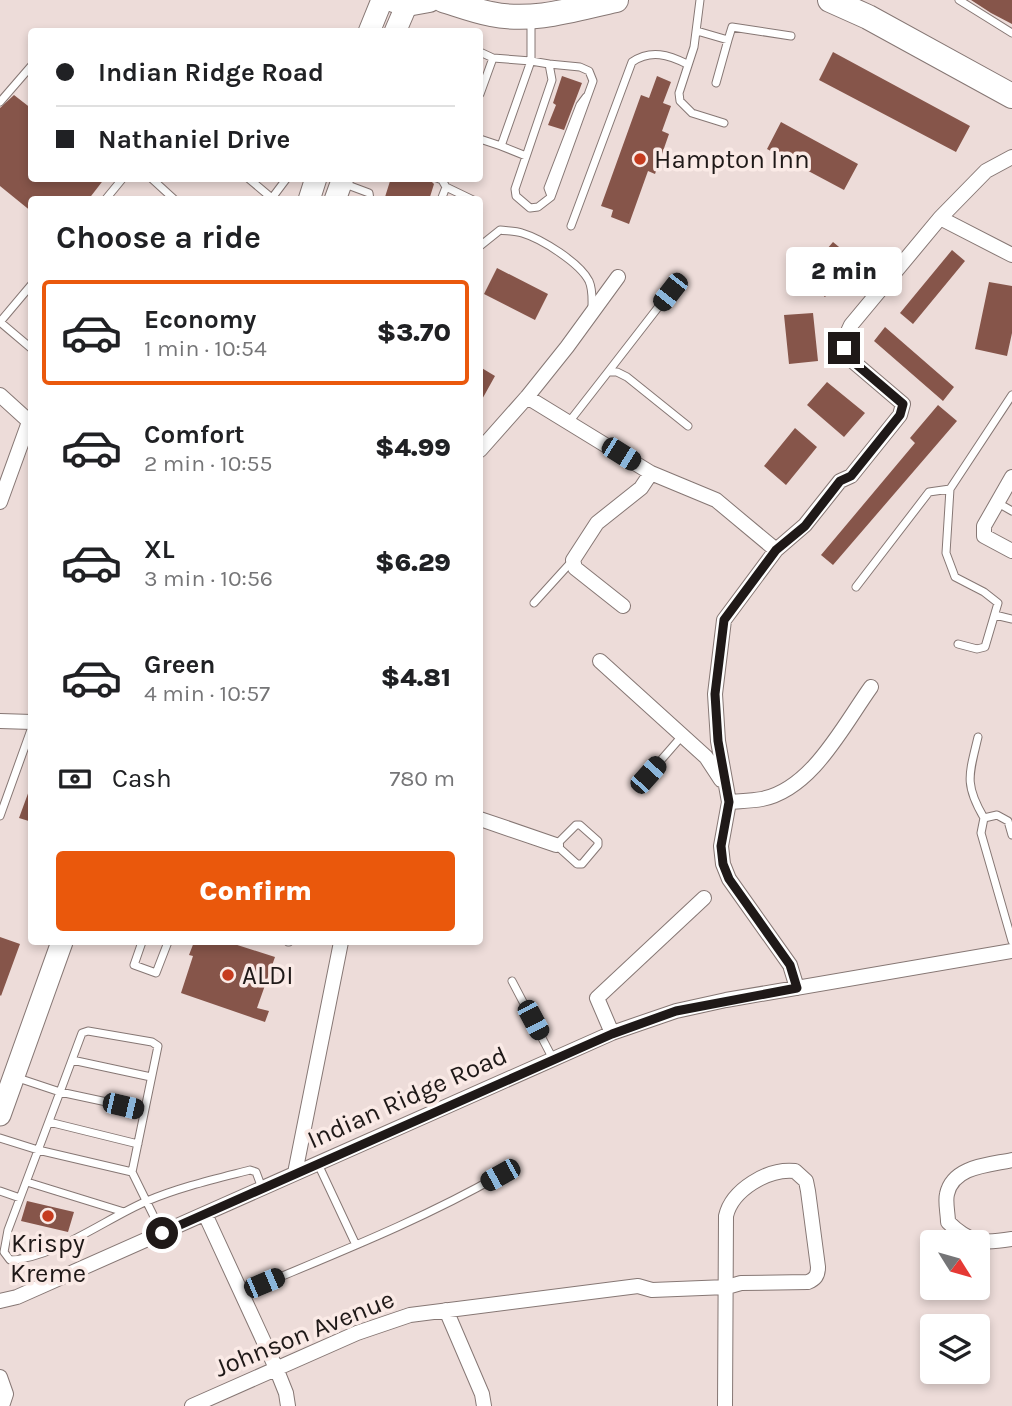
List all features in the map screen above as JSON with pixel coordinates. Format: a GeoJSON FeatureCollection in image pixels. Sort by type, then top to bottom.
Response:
{"type":"FeatureCollection","features":[{"type":"Feature","properties":{"kind":"highway"},"geometry":{"type":"LineString","coordinates":[[443,0],[491,14],[531,17],[616,0]]}},
{"type":"Feature","properties":{"kind":"highway"},"geometry":{"type":"LineString","coordinates":[[830,0],[869,17],[1012,96]]}},
{"type":"Feature","properties":{"kind":"main road"},"geometry":{"type":"LineString","coordinates":[[371,28],[382,0]]}},
{"type":"Feature","properties":{"kind":"main road"},"geometry":{"type":"LineString","coordinates":[[397,28],[409,1]]}},
{"type":"Feature","properties":{"kind":"main road"},"geometry":{"type":"LineString","coordinates":[[0,1115],[61,945]]}},
{"type":"Feature","properties":{"kind":"street"},"geometry":{"type":"LineString","coordinates":[[797,988],[790,965],[729,879],[723,864],[721,846],[728,795],[718,741],[715,694],[724,620],[776,550],[805,526],[840,481],[851,476],[900,415],[903,404],[849,358],[844,348],[845,337],[851,325],[940,218],[986,171],[1012,158]]}},
{"type":"Feature","properties":{"kind":"street"},"geometry":{"type":"LineString","coordinates":[[940,218],[1012,255]]}},
{"type":"Feature","properties":{"kind":"street"},"geometry":{"type":"LineString","coordinates":[[483,447],[527,397],[618,277]]}},
{"type":"Feature","properties":{"kind":"street"},"geometry":{"type":"LineString","coordinates":[[0,395],[28,421]]}},
{"type":"Feature","properties":{"kind":"street"},"geometry":{"type":"LineString","coordinates":[[527,397],[651,473],[716,500],[776,550]]}},
{"type":"Feature","properties":{"kind":"street"},"geometry":{"type":"LineString","coordinates":[[0,502],[28,428]]}},
{"type":"Feature","properties":{"kind":"street"},"geometry":{"type":"LineString","coordinates":[[623,606],[575,568],[573,560],[597,523],[640,488],[651,473]]}},
{"type":"Feature","properties":{"kind":"street"},"geometry":{"type":"LineString","coordinates":[[1012,477],[984,526],[984,536],[1012,551]]}},
{"type":"Feature","properties":{"kind":"street"},"geometry":{"type":"LineString","coordinates":[[600,662],[706,757],[728,795]]}},
{"type":"Feature","properties":{"kind":"street"},"geometry":{"type":"LineString","coordinates":[[728,795],[763,799],[784,790],[809,774],[871,687]]}},
{"type":"Feature","properties":{"kind":"street"},"geometry":{"type":"LineString","coordinates":[[0,721],[28,722]]}},
{"type":"Feature","properties":{"kind":"street"},"geometry":{"type":"LineString","coordinates":[[483,820],[556,845]]}},
{"type":"Feature","properties":{"kind":"street"},"geometry":{"type":"LineString","coordinates":[[612,1034],[597,999],[704,898]]}},
{"type":"Feature","properties":{"kind":"street"},"geometry":{"type":"LineString","coordinates":[[295,1173],[340,945]]}},
{"type":"Feature","properties":{"kind":"street","name":"Indian Ridge Road"},"geometry":{"type":"LineString","coordinates":[[0,1301],[17,1297],[553,1059],[676,1011],[1012,951]]}},
{"type":"Feature","properties":{"kind":"street"},"geometry":{"type":"LineString","coordinates":[[1012,1160],[969,1168],[955,1179],[947,1194],[948,1222],[971,1240],[987,1243],[1012,1239]]}},
{"type":"Feature","properties":{"kind":"street"},"geometry":{"type":"LineString","coordinates":[[725,1406],[728,1209],[756,1179],[776,1171],[795,1171],[806,1181],[818,1274],[815,1279],[807,1282],[741,1283],[727,1287]]}},
{"type":"Feature","properties":{"kind":"street"},"geometry":{"type":"LineString","coordinates":[[205,1214],[276,1368],[288,1406]]}},
{"type":"Feature","properties":{"kind":"street","name":"Johnson Avenue"},"geometry":{"type":"LineString","coordinates":[[192,1406],[276,1368],[410,1315],[638,1286],[652,1290],[727,1287]]}},
{"type":"Feature","properties":{"kind":"street"},"geometry":{"type":"LineString","coordinates":[[446,1310],[482,1394],[484,1406]]}},
{"type":"Feature","properties":{"kind":"street"},"geometry":{"type":"LineString","coordinates":[[0,1377],[6,1394],[2,1406]]}},
{"type":"Feature","properties":{"kind":"lane"},"geometry":{"type":"LineString","coordinates":[[700,0],[697,32],[680,101],[692,113],[724,123]]}},
{"type":"Feature","properties":{"kind":"lane"},"geometry":{"type":"LineString","coordinates":[[959,0],[1012,33]]}},
{"type":"Feature","properties":{"kind":"lane"},"geometry":{"type":"LineString","coordinates":[[501,146],[531,61],[531,17]]}},
{"type":"Feature","properties":{"kind":"lane"},"geometry":{"type":"LineString","coordinates":[[716,83],[732,27],[791,36]]}},
{"type":"Feature","properties":{"kind":"lane"},"geometry":{"type":"LineString","coordinates":[[697,32],[728,40]]}},
{"type":"Feature","properties":{"kind":"lane"},"geometry":{"type":"LineString","coordinates":[[483,53],[493,58],[580,67],[589,71],[593,81],[551,197],[538,207],[530,208],[516,196],[515,189],[552,80],[548,64]]}},
{"type":"Feature","properties":{"kind":"lane"},"geometry":{"type":"LineString","coordinates":[[571,226],[632,62],[639,57],[661,54],[688,64]]}},
{"type":"Feature","properties":{"kind":"lane"},"geometry":{"type":"LineString","coordinates":[[484,70],[493,58]]}},
{"type":"Feature","properties":{"kind":"lane"},"geometry":{"type":"LineString","coordinates":[[0,102],[28,70]]}},
{"type":"Feature","properties":{"kind":"lane"},"geometry":{"type":"LineString","coordinates":[[483,140],[526,156]]}},
{"type":"Feature","properties":{"kind":"lane"},"geometry":{"type":"LineString","coordinates":[[108,196],[120,182]]}},
{"type":"Feature","properties":{"kind":"lane"},"geometry":{"type":"LineString","coordinates":[[155,182],[170,196]]}},
{"type":"Feature","properties":{"kind":"lane"},"geometry":{"type":"LineString","coordinates":[[253,182],[269,196]]}},
{"type":"Feature","properties":{"kind":"lane"},"geometry":{"type":"LineString","coordinates":[[443,182],[446,187],[465,196]]}},
{"type":"Feature","properties":{"kind":"lane"},"geometry":{"type":"LineString","coordinates":[[339,187],[369,193],[369,196]]}},
{"type":"Feature","properties":{"kind":"lane"},"geometry":{"type":"LineString","coordinates":[[443,196],[446,187]]}},
{"type":"Feature","properties":{"kind":"lane"},"geometry":{"type":"LineString","coordinates":[[483,244],[500,230],[523,233],[559,253],[579,266],[589,281],[592,311]]}},
{"type":"Feature","properties":{"kind":"lane"},"geometry":{"type":"LineString","coordinates":[[28,289],[0,322],[28,346]]}},
{"type":"Feature","properties":{"kind":"lane"},"geometry":{"type":"LineString","coordinates":[[25,292],[28,295]]}},
{"type":"Feature","properties":{"kind":"lane"},"geometry":{"type":"LineString","coordinates":[[569,423],[670,292]]}},
{"type":"Feature","properties":{"kind":"lane"},"geometry":{"type":"LineString","coordinates":[[608,372],[617,372],[627,377],[688,426]]}},
{"type":"Feature","properties":{"kind":"lane"},"geometry":{"type":"LineString","coordinates":[[958,644],[976,649],[985,647],[998,603],[985,592],[955,577],[946,553],[950,489],[1012,395]]}},
{"type":"Feature","properties":{"kind":"lane"},"geometry":{"type":"LineString","coordinates":[[856,587],[929,492],[950,489]]}},
{"type":"Feature","properties":{"kind":"lane"},"geometry":{"type":"LineString","coordinates":[[997,502],[1012,512]]}},
{"type":"Feature","properties":{"kind":"lane"},"geometry":{"type":"LineString","coordinates":[[534,603],[573,560]]}},
{"type":"Feature","properties":{"kind":"lane"},"geometry":{"type":"LineString","coordinates":[[995,615],[1012,619]]}},
{"type":"Feature","properties":{"kind":"lane"},"geometry":{"type":"LineString","coordinates":[[648,775],[683,736]]}},
{"type":"Feature","properties":{"kind":"lane"},"geometry":{"type":"LineString","coordinates":[[978,737],[968,779],[973,799],[984,818],[981,833],[1012,941]]}},
{"type":"Feature","properties":{"kind":"lane"},"geometry":{"type":"LineString","coordinates":[[0,816],[28,738]]}},
{"type":"Feature","properties":{"kind":"lane"},"geometry":{"type":"LineString","coordinates":[[984,818],[997,815],[1008,821],[1012,835]]}},
{"type":"Feature","properties":{"kind":"lane"},"geometry":{"type":"LineString","coordinates":[[576,825],[580,825],[598,841],[598,845],[582,863],[577,864],[556,845],[576,825]]}},
{"type":"Feature","properties":{"kind":"lane"},"geometry":{"type":"LineString","coordinates":[[141,945],[134,965],[156,973],[167,945]]}},
{"type":"Feature","properties":{"kind":"lane"},"geometry":{"type":"LineString","coordinates":[[512,981],[553,1059]]}},
{"type":"Feature","properties":{"kind":"lane"},"geometry":{"type":"LineString","coordinates":[[162,1233],[147,1201],[132,1172],[158,1046],[152,1042],[82,1032],[20,1198],[4,1229],[4,1252],[10,1260],[24,1260],[90,1233],[124,1212],[147,1201],[179,1189],[250,1170],[256,1172],[262,1188]]}},
{"type":"Feature","properties":{"kind":"lane"},"geometry":{"type":"LineString","coordinates":[[72,1060],[151,1077]]}},
{"type":"Feature","properties":{"kind":"lane"},"geometry":{"type":"LineString","coordinates":[[14,1077],[60,1092],[144,1110]]}},
{"type":"Feature","properties":{"kind":"lane"},"geometry":{"type":"LineString","coordinates":[[49,1122],[138,1144]]}},
{"type":"Feature","properties":{"kind":"lane"},"geometry":{"type":"LineString","coordinates":[[0,1138],[38,1150],[132,1172]]}},
{"type":"Feature","properties":{"kind":"lane"},"geometry":{"type":"LineString","coordinates":[[318,1163],[356,1244]]}},
{"type":"Feature","properties":{"kind":"lane"},"geometry":{"type":"LineString","coordinates":[[241,1293],[473,1191],[500,1175]]}},
{"type":"Feature","properties":{"kind":"lane"},"geometry":{"type":"LineString","coordinates":[[26,1182],[124,1212]]}},
{"type":"Feature","properties":{"kind":"lane"},"geometry":{"type":"LineString","coordinates":[[0,1191],[20,1198]]}},
{"type":"Feature","properties":{"kind":"building"},"geometry":{"type":"Polygon","coordinates":[[[971,0],[1012,0],[1012,24],[991,13],[971,0]]]}},
{"type":"Feature","properties":{"kind":"building"},"geometry":{"type":"Polygon","coordinates":[[[833,52],[970,126],[956,152],[819,80],[833,52]]]}},
{"type":"Feature","properties":{"kind":"building"},"geometry":{"type":"Polygon","coordinates":[[[562,76],[582,83],[564,130],[548,125],[556,105],[553,103],[562,76]]]}},
{"type":"Feature","properties":{"kind":"building"},"geometry":{"type":"Polygon","coordinates":[[[657,76],[671,82],[663,103],[671,106],[662,131],[669,134],[655,174],[648,171],[629,224],[611,217],[613,210],[601,206],[641,95],[649,98],[657,76]]]}},
{"type":"Feature","properties":{"kind":"building"},"geometry":{"type":"Polygon","coordinates":[[[14,95],[28,106],[28,182],[102,182],[91,196],[28,196],[28,209],[0,186],[0,108],[14,95]]]}},
{"type":"Feature","properties":{"kind":"building"},"geometry":{"type":"Polygon","coordinates":[[[781,122],[858,164],[844,190],[767,149],[781,122]]]}},
{"type":"Feature","properties":{"kind":"building"},"geometry":{"type":"Polygon","coordinates":[[[390,182],[434,184],[430,196],[385,196],[390,182]]]}},
{"type":"Feature","properties":{"kind":"building"},"geometry":{"type":"Polygon","coordinates":[[[833,242],[856,261],[825,297],[802,278],[833,242]]]}},
{"type":"Feature","properties":{"kind":"building"},"geometry":{"type":"Polygon","coordinates":[[[952,250],[965,261],[913,324],[900,313],[952,250]]]}},
{"type":"Feature","properties":{"kind":"building"},"geometry":{"type":"Polygon","coordinates":[[[497,268],[548,294],[535,320],[484,294],[497,268]]]}},
{"type":"Feature","properties":{"kind":"building"},"geometry":{"type":"Polygon","coordinates":[[[989,282],[1012,286],[1012,333],[1007,356],[975,349],[989,282]]]}},
{"type":"Feature","properties":{"kind":"building"},"geometry":{"type":"Polygon","coordinates":[[[813,313],[818,361],[789,364],[784,315],[813,313]]]}},
{"type":"Feature","properties":{"kind":"building"},"geometry":{"type":"Polygon","coordinates":[[[885,327],[954,387],[943,401],[874,341],[885,327]]]}},
{"type":"Feature","properties":{"kind":"building"},"geometry":{"type":"Polygon","coordinates":[[[483,369],[495,376],[483,398],[483,369]]]}},
{"type":"Feature","properties":{"kind":"building"},"geometry":{"type":"Polygon","coordinates":[[[827,382],[865,413],[844,437],[807,405],[827,382]]]}},
{"type":"Feature","properties":{"kind":"building"},"geometry":{"type":"Polygon","coordinates":[[[938,405],[957,421],[833,565],[821,555],[915,443],[910,438],[938,405]]]}},
{"type":"Feature","properties":{"kind":"building"},"geometry":{"type":"Polygon","coordinates":[[[795,428],[817,447],[786,485],[764,466],[795,428]]]}},
{"type":"Feature","properties":{"kind":"building"},"geometry":{"type":"Polygon","coordinates":[[[28,793],[28,821],[19,818],[28,793]]]}},
{"type":"Feature","properties":{"kind":"building"},"geometry":{"type":"Polygon","coordinates":[[[0,937],[20,944],[1,996],[0,995],[0,937]]]}},
{"type":"Feature","properties":{"kind":"building","name":"ALDI"},"geometry":{"type":"Polygon","coordinates":[[[193,945],[237,945],[275,957],[257,1008],[269,1011],[265,1022],[181,993],[193,956],[189,955],[193,945]]]}},
{"type":"Feature","properties":{"kind":"building","name":"Krispy Kreme"},"geometry":{"type":"Polygon","coordinates":[[[27,1201],[74,1212],[68,1232],[21,1221],[27,1201]]]}},
{"type":"Feature","properties":{"kind":"place","name":"Hampton Inn"},"geometry":{"type":"Point","coordinates":[640,159]}},
{"type":"Feature","properties":{"kind":"place","name":"ALDI"},"geometry":{"type":"Point","coordinates":[228,975]}},
{"type":"Feature","properties":{"kind":"place","name":"Krispy Kreme"},"geometry":{"type":"Point","coordinates":[48,1216]}},
{"type":"Feature","properties":{"kind":"route"},"geometry":{"type":"LineString","coordinates":[[162,1233],[612,1034],[676,1011],[797,988],[790,965],[729,879],[723,864],[721,846],[729,802],[718,741],[715,694],[724,620],[776,550],[805,526],[840,481],[851,476],[900,415],[903,404],[849,358],[844,348]]}}]}
